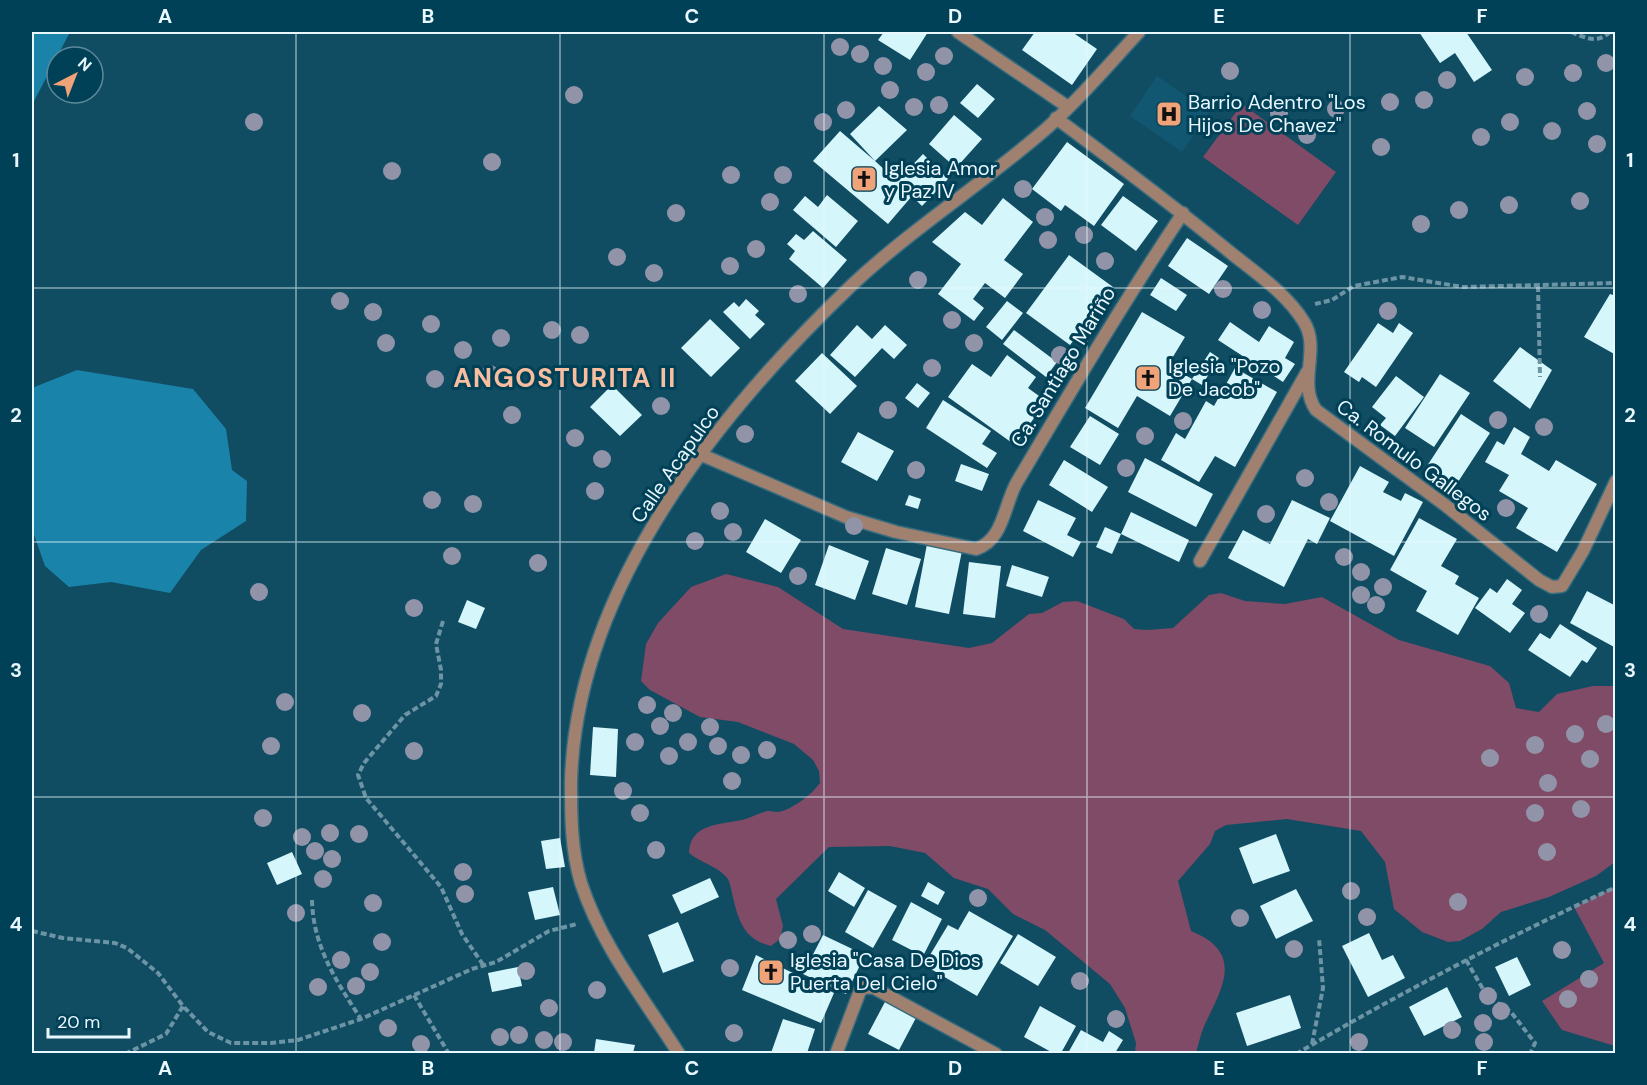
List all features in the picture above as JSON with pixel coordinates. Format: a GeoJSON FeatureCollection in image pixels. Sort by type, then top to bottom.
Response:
{"type":"FeatureCollection","features":[{"type":"Feature","properties":{"kind":"street"},"geometry":{"type":"LineString","coordinates":[[962,32],[1068,107]]}},
{"type":"Feature","properties":{"kind":"street","name":"Calle Acapulco"},"geometry":{"type":"LineString","coordinates":[[679,1053],[607,945],[581,882],[572,828],[572,754],[579,704],[596,648],[632,567],[672,496],[702,454],[781,357],[856,282],[919,228],[1056,118],[1139,32]]}},
{"type":"Feature","properties":{"kind":"street","name":"Ca. Romulo Gallegos"},"geometry":{"type":"LineString","coordinates":[[1056,118],[1183,213],[1266,281],[1294,309],[1310,334],[1309,397],[1316,410],[1445,505],[1515,563],[1552,587],[1562,586],[1583,551],[1616,481]]}},
{"type":"Feature","properties":{"kind":"street","name":"Ca. Santiago Mariño"},"geometry":{"type":"LineString","coordinates":[[702,454],[846,516],[896,532],[976,549],[986,545],[994,538],[1015,485],[1092,352],[1183,213]]}},
{"type":"Feature","properties":{"kind":"street"},"geometry":{"type":"LineString","coordinates":[[1200,561],[1308,371]]}},
{"type":"Feature","properties":{"kind":"street"},"geometry":{"type":"LineString","coordinates":[[836,1053],[860,991],[866,987],[874,988],[996,1053]]}},
{"type":"Feature","properties":{"kind":"path"},"geometry":{"type":"LineString","coordinates":[[1571,32],[1591,40],[1603,38],[1610,32]]}},
{"type":"Feature","properties":{"kind":"path"},"geometry":{"type":"LineString","coordinates":[[1294,309],[1332,300],[1354,286],[1402,277],[1463,287],[1616,283]]}},
{"type":"Feature","properties":{"kind":"path"},"geometry":{"type":"LineString","coordinates":[[1538,286],[1540,377]]}},
{"type":"Feature","properties":{"kind":"path"},"geometry":{"type":"LineString","coordinates":[[443,621],[436,644],[441,677],[436,696],[405,716],[363,763],[358,775],[366,798],[441,887],[462,934],[484,966]]}},
{"type":"Feature","properties":{"kind":"path"},"geometry":{"type":"LineString","coordinates":[[1296,1053],[1466,960],[1616,888]]}},
{"type":"Feature","properties":{"kind":"path"},"geometry":{"type":"LineString","coordinates":[[312,900],[315,936],[327,963],[361,1019]]}},
{"type":"Feature","properties":{"kind":"path"},"geometry":{"type":"LineString","coordinates":[[32,931],[63,938],[115,943],[127,948],[158,973],[183,1006],[208,1032],[231,1043],[271,1043],[298,1040],[361,1019],[508,957],[549,931],[584,922],[595,916]]}},
{"type":"Feature","properties":{"kind":"path"},"geometry":{"type":"LineString","coordinates":[[1312,1044],[1323,988],[1319,938]]}},
{"type":"Feature","properties":{"kind":"path"},"geometry":{"type":"LineString","coordinates":[[1466,960],[1487,996],[1511,1012],[1535,1043],[1530,1053]]}},
{"type":"Feature","properties":{"kind":"path"},"geometry":{"type":"LineString","coordinates":[[414,995],[449,1053]]}},
{"type":"Feature","properties":{"kind":"path"},"geometry":{"type":"LineString","coordinates":[[126,1053],[166,1034],[183,1006]]}},
{"type":"Feature","properties":{"kind":"shaded area"},"geometry":{"type":"Polygon","coordinates":[[[32,32],[70,32],[63,45],[45,45],[45,80],[32,105],[32,32]]]}},
{"type":"Feature","properties":{"kind":"shaded area","name":"Barrio Adentro \"Los Hijos De Chavez\""},"geometry":{"type":"Polygon","coordinates":[[[1157,76],[1209,112],[1182,152],[1130,116],[1157,76]]]}},
{"type":"Feature","properties":{"kind":"shaded area"},"geometry":{"type":"Polygon","coordinates":[[[1242,104],[1336,172],[1298,225],[1203,157],[1242,104]]]}},
{"type":"Feature","properties":{"kind":"shaded area"},"geometry":{"type":"Polygon","coordinates":[[[77,370],[193,389],[226,429],[232,470],[247,481],[246,521],[201,550],[170,593],[111,582],[69,587],[45,566],[32,529],[32,388],[77,370]]]}},
{"type":"Feature","properties":{"kind":"shaded area"},"geometry":{"type":"Polygon","coordinates":[[[726,574],[778,587],[843,629],[969,648],[992,643],[1029,614],[1042,613],[1063,602],[1077,601],[1124,619],[1134,629],[1147,630],[1173,628],[1209,595],[1221,593],[1245,601],[1285,604],[1322,597],[1399,640],[1490,666],[1509,683],[1516,708],[1539,712],[1557,694],[1593,686],[1615,686],[1615,862],[1596,876],[1549,897],[1501,912],[1482,929],[1460,941],[1448,942],[1422,932],[1394,909],[1385,862],[1361,831],[1287,819],[1226,825],[1215,831],[1210,844],[1178,881],[1191,931],[1207,939],[1218,949],[1225,970],[1219,995],[1203,1030],[1196,1053],[1135,1053],[1136,1043],[1125,1008],[1110,984],[1045,930],[1013,914],[988,889],[954,878],[925,853],[890,846],[829,847],[776,899],[783,926],[780,939],[771,946],[761,943],[747,933],[739,919],[728,879],[689,853],[691,843],[700,831],[708,827],[742,820],[766,811],[783,811],[795,805],[820,783],[819,771],[813,760],[794,744],[738,722],[700,717],[650,690],[641,681],[646,644],[658,623],[691,587],[726,574]]]}},
{"type":"Feature","properties":{"kind":"shaded area"},"geometry":{"type":"Polygon","coordinates":[[[1615,887],[1615,1046],[1562,1030],[1542,1001],[1604,963],[1574,907],[1615,887]]]}},
{"type":"Feature","properties":{"kind":"building"},"geometry":{"type":"Polygon","coordinates":[[[884,32],[928,32],[910,60],[878,40],[884,32]]]}},
{"type":"Feature","properties":{"kind":"building"},"geometry":{"type":"Polygon","coordinates":[[[1035,32],[1072,32],[1097,49],[1072,85],[1022,50],[1035,32]]]}},
{"type":"Feature","properties":{"kind":"building"},"geometry":{"type":"Polygon","coordinates":[[[1419,32],[1466,32],[1492,70],[1474,82],[1455,53],[1440,63],[1419,32]]]}},
{"type":"Feature","properties":{"kind":"building"},"geometry":{"type":"Polygon","coordinates":[[[977,84],[995,99],[978,118],[960,103],[977,84]]]}},
{"type":"Feature","properties":{"kind":"building"},"geometry":{"type":"Polygon","coordinates":[[[879,106],[907,130],[875,161],[850,134],[879,106]]]}},
{"type":"Feature","properties":{"kind":"building"},"geometry":{"type":"Polygon","coordinates":[[[954,115],[982,139],[956,168],[929,144],[954,115]]]}},
{"type":"Feature","properties":{"kind":"building","name":"Iglesia Amor y Paz IV"},"geometry":{"type":"Polygon","coordinates":[[[840,131],[897,181],[923,154],[948,179],[922,206],[912,196],[888,224],[813,161],[840,131]]]}},
{"type":"Feature","properties":{"kind":"building"},"geometry":{"type":"Polygon","coordinates":[[[1067,142],[1124,184],[1094,226],[1065,205],[1061,211],[1032,189],[1067,142]]]}},
{"type":"Feature","properties":{"kind":"building"},"geometry":{"type":"Polygon","coordinates":[[[827,195],[858,221],[836,247],[793,210],[805,196],[818,207],[827,195]]]}},
{"type":"Feature","properties":{"kind":"building"},"geometry":{"type":"Polygon","coordinates":[[[1123,196],[1158,221],[1136,251],[1101,225],[1123,196]]]}},
{"type":"Feature","properties":{"kind":"building"},"geometry":{"type":"Polygon","coordinates":[[[1003,198],[1033,222],[1004,260],[1023,274],[1005,298],[985,283],[973,299],[984,308],[974,321],[938,294],[961,264],[932,242],[965,212],[982,225],[1003,198]]]}},
{"type":"Feature","properties":{"kind":"building"},"geometry":{"type":"Polygon","coordinates":[[[813,231],[847,260],[823,288],[789,259],[795,251],[787,244],[796,234],[804,240],[813,231]]]}},
{"type":"Feature","properties":{"kind":"building"},"geometry":{"type":"Polygon","coordinates":[[[1187,238],[1228,266],[1209,294],[1168,266],[1187,238]]]}},
{"type":"Feature","properties":{"kind":"building"},"geometry":{"type":"Polygon","coordinates":[[[1069,255],[1113,287],[1070,345],[1026,313],[1069,255]]]}},
{"type":"Feature","properties":{"kind":"building"},"geometry":{"type":"Polygon","coordinates":[[[1161,278],[1187,295],[1176,311],[1150,295],[1161,278]]]}},
{"type":"Feature","properties":{"kind":"building"},"geometry":{"type":"Polygon","coordinates":[[[1610,294],[1616,296],[1616,355],[1584,337],[1610,294]]]}},
{"type":"Feature","properties":{"kind":"building"},"geometry":{"type":"Polygon","coordinates":[[[746,299],[759,311],[755,315],[765,324],[750,339],[723,312],[734,302],[739,307],[746,299]]]}},
{"type":"Feature","properties":{"kind":"building"},"geometry":{"type":"Polygon","coordinates":[[[1007,301],[1023,313],[1002,340],[986,327],[1007,301]]]}},
{"type":"Feature","properties":{"kind":"building"},"geometry":{"type":"Polygon","coordinates":[[[1142,312],[1185,337],[1168,365],[1192,379],[1170,416],[1137,396],[1118,428],[1085,408],[1142,312]]]}},
{"type":"Feature","properties":{"kind":"building"},"geometry":{"type":"Polygon","coordinates":[[[710,319],[740,348],[711,377],[681,348],[710,319]]]}},
{"type":"Feature","properties":{"kind":"building"},"geometry":{"type":"Polygon","coordinates":[[[1230,322],[1259,342],[1269,326],[1294,342],[1285,358],[1295,364],[1283,382],[1218,340],[1230,322]]]}},
{"type":"Feature","properties":{"kind":"building"},"geometry":{"type":"Polygon","coordinates":[[[1378,323],[1393,333],[1399,323],[1413,333],[1376,387],[1362,377],[1359,382],[1344,372],[1378,323]]]}},
{"type":"Feature","properties":{"kind":"building"},"geometry":{"type":"Polygon","coordinates":[[[857,325],[872,339],[885,325],[907,345],[894,359],[882,348],[855,377],[830,355],[857,325]]]}},
{"type":"Feature","properties":{"kind":"building"},"geometry":{"type":"Polygon","coordinates":[[[1014,330],[1057,362],[1046,377],[1003,344],[1014,330]]]}},
{"type":"Feature","properties":{"kind":"building"},"geometry":{"type":"Polygon","coordinates":[[[1520,347],[1552,370],[1530,409],[1493,381],[1520,347]]]}},
{"type":"Feature","properties":{"kind":"building"},"geometry":{"type":"Polygon","coordinates":[[[1210,352],[1219,358],[1202,385],[1192,379],[1210,352]]]}},
{"type":"Feature","properties":{"kind":"building"},"geometry":{"type":"Polygon","coordinates":[[[822,353],[857,386],[830,414],[795,381],[822,353]]]}},
{"type":"Feature","properties":{"kind":"building"},"geometry":{"type":"Polygon","coordinates":[[[1007,355],[1036,377],[1028,388],[1046,401],[1015,445],[948,397],[972,364],[991,377],[1007,355]]]}},
{"type":"Feature","properties":{"kind":"building"},"geometry":{"type":"Polygon","coordinates":[[[1235,368],[1277,392],[1235,467],[1215,456],[1199,482],[1161,460],[1176,433],[1185,439],[1206,401],[1214,406],[1235,368]]]}},
{"type":"Feature","properties":{"kind":"building"},"geometry":{"type":"Polygon","coordinates":[[[1440,374],[1470,393],[1434,447],[1405,428],[1440,374]]]}},
{"type":"Feature","properties":{"kind":"building"},"geometry":{"type":"Polygon","coordinates":[[[1396,376],[1424,397],[1395,436],[1380,425],[1386,418],[1372,407],[1396,376]]]}},
{"type":"Feature","properties":{"kind":"building"},"geometry":{"type":"Polygon","coordinates":[[[917,383],[930,393],[918,408],[905,398],[917,383]]]}},
{"type":"Feature","properties":{"kind":"building"},"geometry":{"type":"Polygon","coordinates":[[[612,385],[642,415],[620,436],[590,407],[612,385]]]}},
{"type":"Feature","properties":{"kind":"building"},"geometry":{"type":"Polygon","coordinates":[[[943,400],[991,431],[982,444],[997,453],[987,468],[926,428],[943,400]]]}},
{"type":"Feature","properties":{"kind":"building"},"geometry":{"type":"Polygon","coordinates":[[[1461,414],[1490,433],[1456,485],[1427,466],[1461,414]]]}},
{"type":"Feature","properties":{"kind":"building"},"geometry":{"type":"Polygon","coordinates":[[[1090,416],[1119,434],[1100,465],[1070,447],[1090,416]]]}},
{"type":"Feature","properties":{"kind":"building"},"geometry":{"type":"Polygon","coordinates":[[[1514,427],[1530,437],[1521,454],[1549,471],[1556,460],[1597,484],[1557,552],[1516,528],[1528,508],[1499,491],[1509,475],[1485,462],[1497,441],[1504,445],[1514,427]]]}},
{"type":"Feature","properties":{"kind":"building"},"geometry":{"type":"Polygon","coordinates":[[[858,432],[894,451],[877,481],[841,462],[858,432]]]}},
{"type":"Feature","properties":{"kind":"building"},"geometry":{"type":"Polygon","coordinates":[[[1145,458],[1213,494],[1196,527],[1128,492],[1145,458]]]}},
{"type":"Feature","properties":{"kind":"building"},"geometry":{"type":"Polygon","coordinates":[[[1064,460],[1108,487],[1092,512],[1049,485],[1064,460]]]}},
{"type":"Feature","properties":{"kind":"building"},"geometry":{"type":"Polygon","coordinates":[[[961,464],[989,474],[982,491],[955,481],[961,464]]]}},
{"type":"Feature","properties":{"kind":"building"},"geometry":{"type":"Polygon","coordinates":[[[1360,466],[1389,482],[1383,492],[1401,501],[1405,493],[1423,502],[1394,556],[1330,521],[1360,466]]]}},
{"type":"Feature","properties":{"kind":"building"},"geometry":{"type":"Polygon","coordinates":[[[909,495],[921,499],[918,509],[905,505],[909,495]]]}},
{"type":"Feature","properties":{"kind":"building"},"geometry":{"type":"Polygon","coordinates":[[[1038,500],[1076,518],[1067,535],[1081,542],[1073,557],[1023,531],[1038,500]]]}},
{"type":"Feature","properties":{"kind":"building"},"geometry":{"type":"Polygon","coordinates":[[[1292,500],[1330,518],[1317,544],[1308,539],[1284,587],[1228,558],[1243,530],[1270,544],[1292,500]]]}},
{"type":"Feature","properties":{"kind":"building"},"geometry":{"type":"Polygon","coordinates":[[[1131,512],[1189,540],[1179,562],[1121,534],[1131,512]]]}},
{"type":"Feature","properties":{"kind":"building"},"geometry":{"type":"Polygon","coordinates":[[[1419,518],[1457,539],[1441,566],[1459,576],[1455,584],[1479,598],[1458,635],[1416,611],[1427,591],[1390,570],[1419,518]]]}},
{"type":"Feature","properties":{"kind":"building"},"geometry":{"type":"Polygon","coordinates":[[[765,519],[801,540],[781,573],[746,552],[765,519]]]}},
{"type":"Feature","properties":{"kind":"building"},"geometry":{"type":"Polygon","coordinates":[[[1105,527],[1121,534],[1112,554],[1096,547],[1105,527]]]}},
{"type":"Feature","properties":{"kind":"building"},"geometry":{"type":"Polygon","coordinates":[[[927,544],[962,551],[949,614],[915,607],[927,544]]]}},
{"type":"Feature","properties":{"kind":"building"},"geometry":{"type":"Polygon","coordinates":[[[829,545],[869,561],[855,600],[815,585],[829,545]]]}},
{"type":"Feature","properties":{"kind":"building"},"geometry":{"type":"Polygon","coordinates":[[[886,548],[921,559],[907,605],[872,594],[886,548]]]}},
{"type":"Feature","properties":{"kind":"building"},"geometry":{"type":"Polygon","coordinates":[[[969,562],[1001,566],[995,618],[963,614],[969,562]]]}},
{"type":"Feature","properties":{"kind":"building"},"geometry":{"type":"Polygon","coordinates":[[[1012,565],[1049,577],[1042,597],[1006,586],[1012,565]]]}},
{"type":"Feature","properties":{"kind":"building"},"geometry":{"type":"Polygon","coordinates":[[[1507,579],[1522,590],[1512,604],[1525,613],[1510,633],[1475,608],[1490,588],[1497,593],[1507,579]]]}},
{"type":"Feature","properties":{"kind":"building"},"geometry":{"type":"Polygon","coordinates":[[[1587,591],[1616,606],[1616,648],[1570,623],[1587,591]]]}},
{"type":"Feature","properties":{"kind":"building"},"geometry":{"type":"Polygon","coordinates":[[[467,600],[485,608],[476,629],[458,622],[467,600]]]}},
{"type":"Feature","properties":{"kind":"building"},"geometry":{"type":"Polygon","coordinates":[[[1560,624],[1597,648],[1587,663],[1582,660],[1570,677],[1528,650],[1540,633],[1550,639],[1560,624]]]}},
{"type":"Feature","properties":{"kind":"building"},"geometry":{"type":"Polygon","coordinates":[[[593,727],[618,729],[616,777],[590,775],[593,727]]]}},
{"type":"Feature","properties":{"kind":"building"},"geometry":{"type":"Polygon","coordinates":[[[1276,834],[1290,871],[1253,884],[1239,848],[1276,834]]]}},
{"type":"Feature","properties":{"kind":"building"},"geometry":{"type":"Polygon","coordinates":[[[560,838],[565,867],[546,869],[541,841],[560,838]]]}},
{"type":"Feature","properties":{"kind":"building"},"geometry":{"type":"Polygon","coordinates":[[[292,852],[302,874],[277,885],[267,863],[292,852]]]}},
{"type":"Feature","properties":{"kind":"building"},"geometry":{"type":"Polygon","coordinates":[[[839,872],[865,888],[854,907],[828,891],[839,872]]]}},
{"type":"Feature","properties":{"kind":"building"},"geometry":{"type":"Polygon","coordinates":[[[710,878],[719,897],[681,914],[672,895],[710,878]]]}},
{"type":"Feature","properties":{"kind":"building"},"geometry":{"type":"Polygon","coordinates":[[[928,882],[945,892],[938,905],[921,896],[928,882]]]}},
{"type":"Feature","properties":{"kind":"building"},"geometry":{"type":"Polygon","coordinates":[[[553,887],[560,915],[535,920],[528,892],[553,887]]]}},
{"type":"Feature","properties":{"kind":"building"},"geometry":{"type":"Polygon","coordinates":[[[1296,889],[1313,921],[1276,939],[1260,906],[1296,889]]]}},
{"type":"Feature","properties":{"kind":"building"},"geometry":{"type":"Polygon","coordinates":[[[868,890],[897,906],[873,948],[845,932],[868,890]]]}},
{"type":"Feature","properties":{"kind":"building"},"geometry":{"type":"Polygon","coordinates":[[[911,902],[942,919],[923,956],[892,940],[911,902]]]}},
{"type":"Feature","properties":{"kind":"building"},"geometry":{"type":"Polygon","coordinates":[[[969,911],[1013,936],[977,996],[924,965],[948,925],[958,930],[969,911]]]}},
{"type":"Feature","properties":{"kind":"building"},"geometry":{"type":"Polygon","coordinates":[[[678,922],[694,961],[663,973],[648,935],[678,922]]]}},
{"type":"Feature","properties":{"kind":"building"},"geometry":{"type":"Polygon","coordinates":[[[1369,933],[1382,960],[1393,955],[1405,978],[1368,997],[1342,946],[1369,933]]]}},
{"type":"Feature","properties":{"kind":"building"},"geometry":{"type":"Polygon","coordinates":[[[1018,934],[1056,957],[1038,986],[1000,963],[1018,934]]]}},
{"type":"Feature","properties":{"kind":"building"},"geometry":{"type":"Polygon","coordinates":[[[823,935],[865,955],[846,994],[803,974],[823,935]]]}},
{"type":"Feature","properties":{"kind":"building","name":"Iglesia \"Casa De Dios Puerta Del Cielo\""},"geometry":{"type":"Polygon","coordinates":[[[756,955],[834,993],[821,1023],[742,990],[756,955]]]}},
{"type":"Feature","properties":{"kind":"building"},"geometry":{"type":"Polygon","coordinates":[[[1517,957],[1531,985],[1509,996],[1495,967],[1517,957]]]}},
{"type":"Feature","properties":{"kind":"building"},"geometry":{"type":"Polygon","coordinates":[[[518,967],[522,986],[492,992],[488,973],[518,967]]]}},
{"type":"Feature","properties":{"kind":"building"},"geometry":{"type":"Polygon","coordinates":[[[1447,987],[1462,1017],[1424,1036],[1409,1007],[1447,987]]]}},
{"type":"Feature","properties":{"kind":"building"},"geometry":{"type":"Polygon","coordinates":[[[1290,995],[1301,1028],[1247,1046],[1236,1013],[1290,995]]]}},
{"type":"Feature","properties":{"kind":"building"},"geometry":{"type":"Polygon","coordinates":[[[886,1000],[917,1016],[899,1050],[868,1034],[886,1000]]]}},
{"type":"Feature","properties":{"kind":"building"},"geometry":{"type":"Polygon","coordinates":[[[1040,1006],[1076,1026],[1061,1053],[1053,1053],[1024,1037],[1040,1006]]]}},
{"type":"Feature","properties":{"kind":"building"},"geometry":{"type":"Polygon","coordinates":[[[783,1019],[815,1029],[807,1053],[771,1053],[783,1019]]]}},
{"type":"Feature","properties":{"kind":"building"},"geometry":{"type":"Polygon","coordinates":[[[1081,1030],[1103,1042],[1109,1031],[1123,1040],[1115,1053],[1068,1053],[1081,1030]]]}},
{"type":"Feature","properties":{"kind":"building"},"geometry":{"type":"Polygon","coordinates":[[[596,1039],[635,1045],[633,1053],[594,1053],[596,1039]]]}},
{"type":"Feature","properties":{"kind":"place","name":"Barrio Adentro \"Los Hijos De Chavez\""},"geometry":{"type":"Point","coordinates":[1169,114]}},
{"type":"Feature","properties":{"kind":"place","name":"Iglesia Amor y Paz IV"},"geometry":{"type":"Point","coordinates":[864,179]}},
{"type":"Feature","properties":{"kind":"place","name":"Iglesia \"Pozo De Jacob\""},"geometry":{"type":"Point","coordinates":[1148,378]}},
{"type":"Feature","properties":{"kind":"place","name":"Iglesia \"Casa De Dios Puerta Del Cielo\""},"geometry":{"type":"Point","coordinates":[771,972]}},
{"type":"Feature","properties":{"kind":"district","name":"ANGOSTURITA II"},"geometry":{"type":"Point","coordinates":[565,378]}}]}
